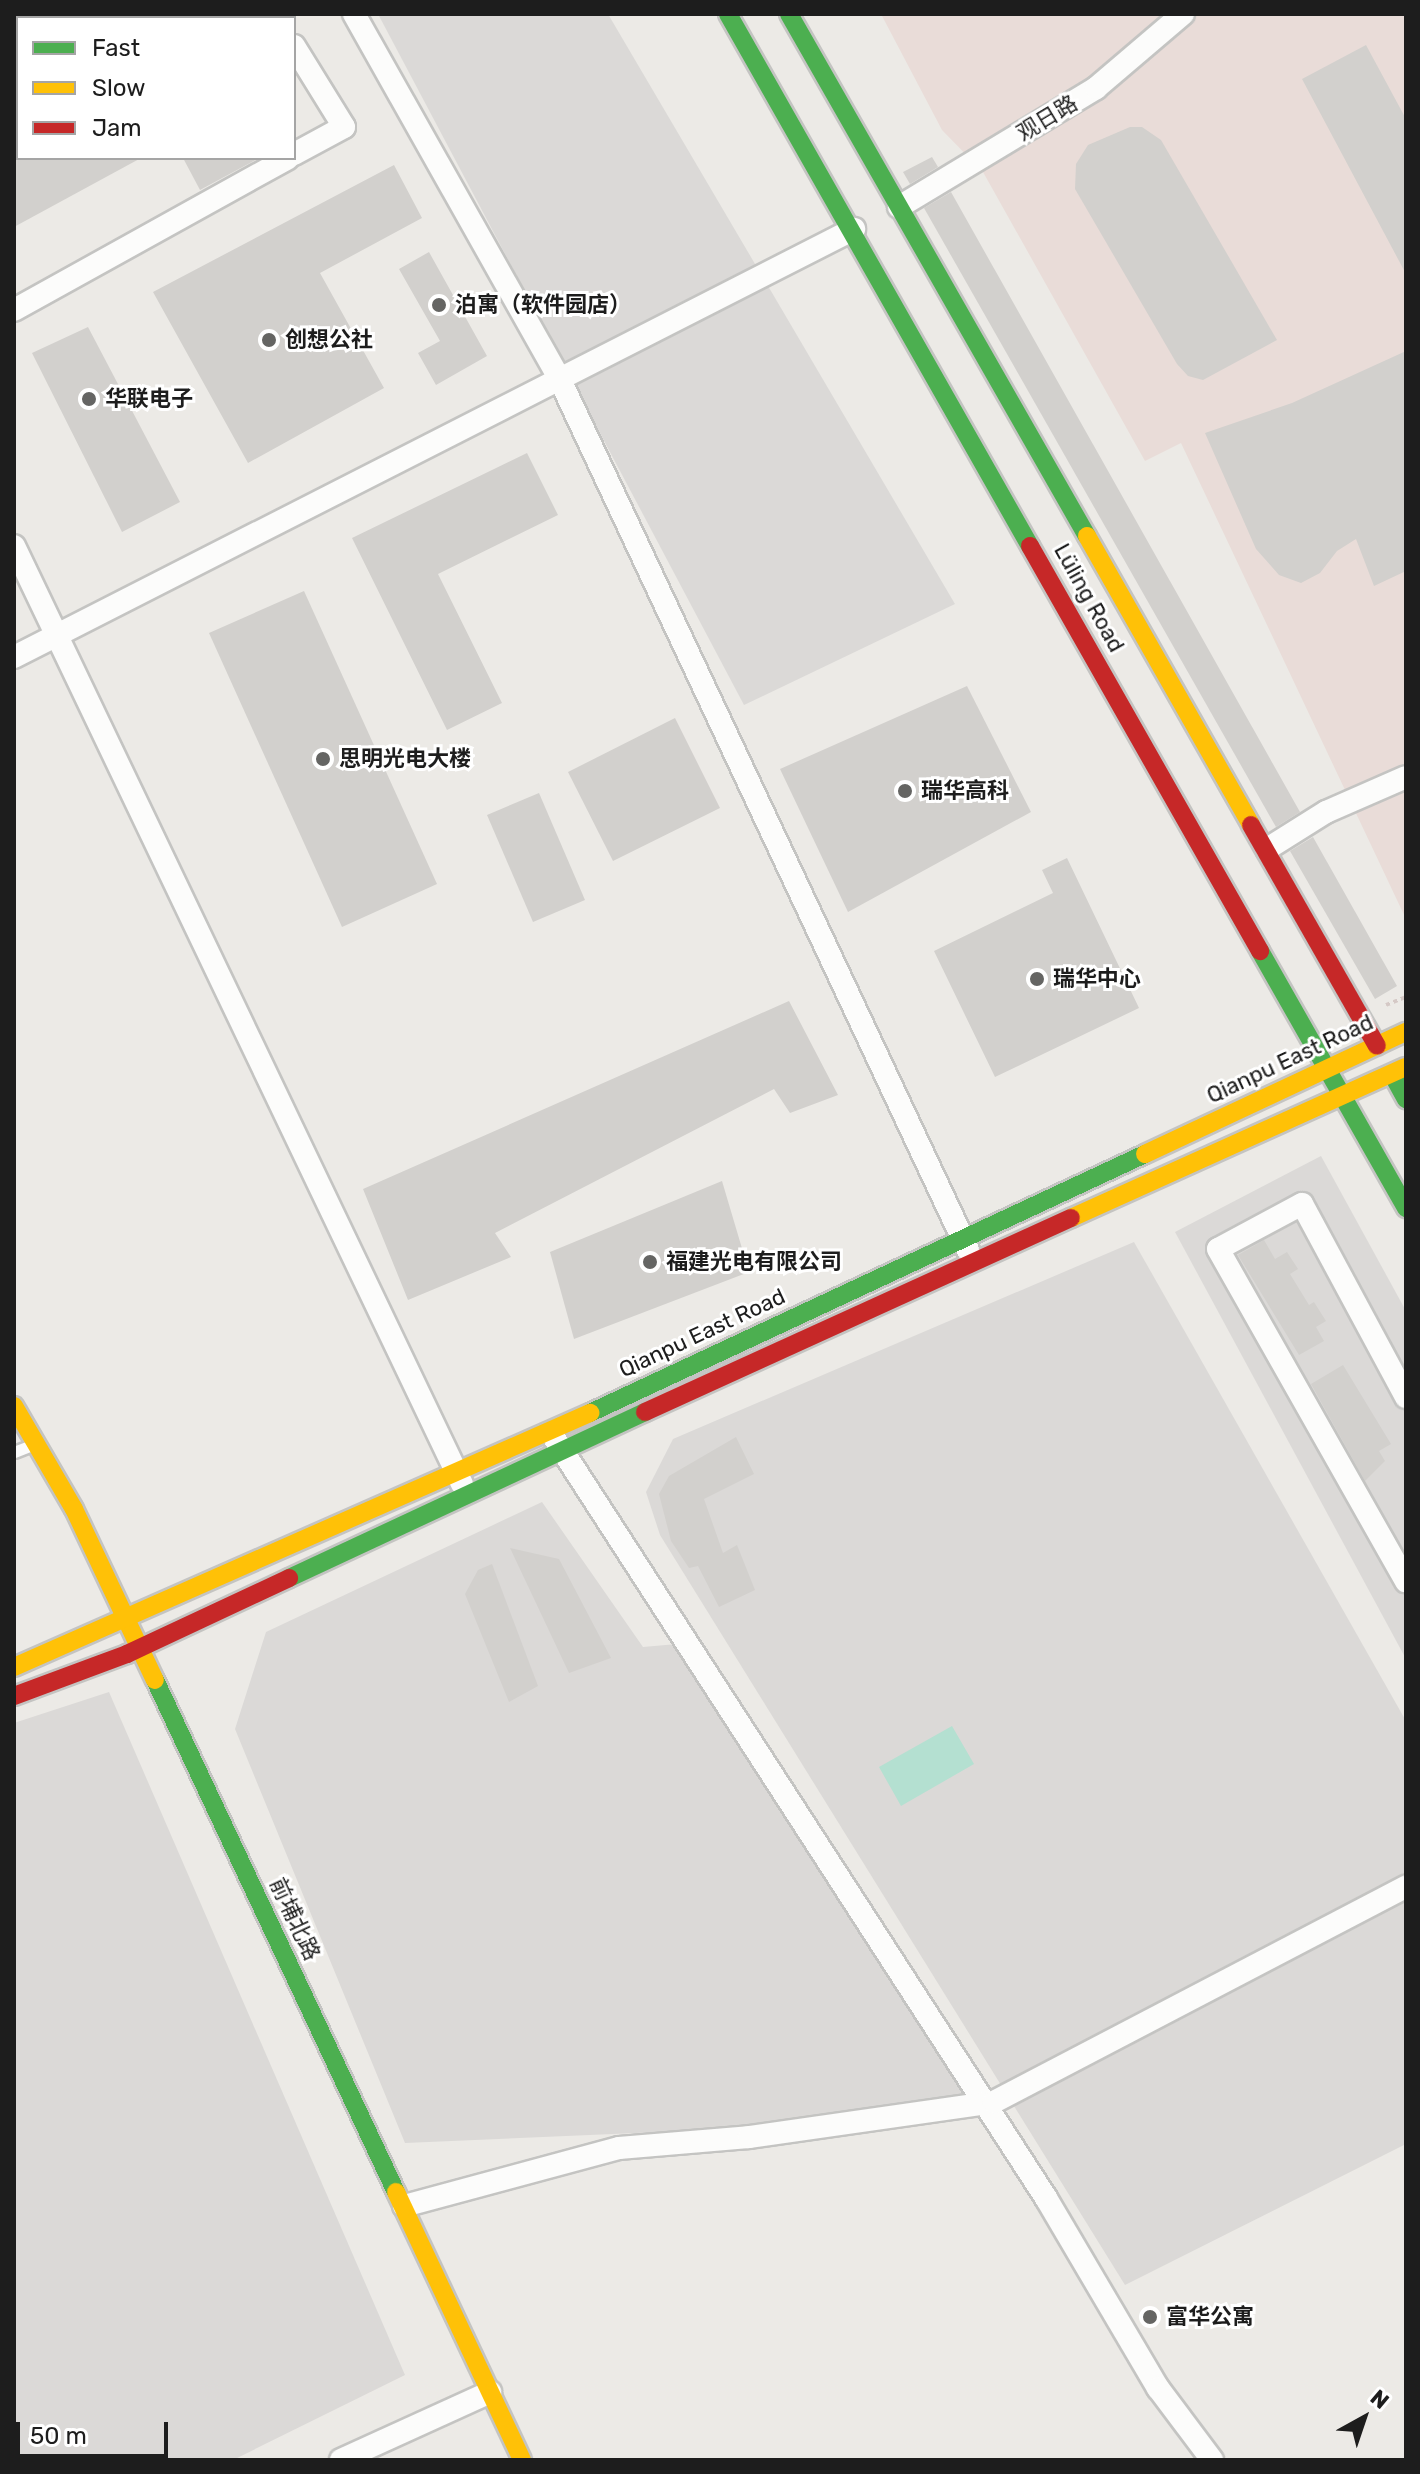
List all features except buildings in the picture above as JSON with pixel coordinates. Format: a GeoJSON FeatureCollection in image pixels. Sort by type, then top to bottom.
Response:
{"type":"FeatureCollection","features":[{"type":"Feature","properties":{"kind":"main road","name":"Lüling Road"},"geometry":{"type":"LineString","coordinates":[[728,14],[854,229],[1406,1208]]}},
{"type":"Feature","properties":{"kind":"main road","name":"Lüling Road"},"geometry":{"type":"LineString","coordinates":[[789,14],[1377,1046],[1399,1070],[1406,1099]]}},
{"type":"Feature","properties":{"kind":"main road","name":"Qianpu East Road"},"geometry":{"type":"LineString","coordinates":[[14,1667],[126,1621],[550,1432],[962,1236],[1406,1032]]}},
{"type":"Feature","properties":{"kind":"main road"},"geometry":{"type":"LineString","coordinates":[[14,1696],[137,1649],[562,1451],[1399,1070]]}},
{"type":"Feature","properties":{"kind":"main road","name":"前埔北路"},"geometry":{"type":"LineString","coordinates":[[14,1406],[36,1443],[126,1621],[522,2460]]}},
{"type":"Feature","properties":{"kind":"street"},"geometry":{"type":"LineString","coordinates":[[354,14],[561,382],[974,1262]]}},
{"type":"Feature","properties":{"kind":"street","name":"观日路"},"geometry":{"type":"LineString","coordinates":[[899,207],[1096,88],[1183,14]]}},
{"type":"Feature","properties":{"kind":"street"},"geometry":{"type":"LineString","coordinates":[[296,49],[344,127],[296,153]]}},
{"type":"Feature","properties":{"kind":"street"},"geometry":{"type":"LineString","coordinates":[[14,310],[284,160]]}},
{"type":"Feature","properties":{"kind":"street"},"geometry":{"type":"LineString","coordinates":[[14,657],[561,382],[854,229]]}},
{"type":"Feature","properties":{"kind":"street"},"geometry":{"type":"LineString","coordinates":[[14,546],[468,1496]]}},
{"type":"Feature","properties":{"kind":"street"},"geometry":{"type":"LineString","coordinates":[[1267,849],[1326,812],[1406,777]]}},
{"type":"Feature","properties":{"kind":"street"},"geometry":{"type":"LineString","coordinates":[[1406,1397],[1302,1204],[1218,1249],[1406,1581]]}},
{"type":"Feature","properties":{"kind":"street"},"geometry":{"type":"LineString","coordinates":[[550,1432],[985,2103],[1158,2388],[1212,2460]]}},
{"type":"Feature","properties":{"kind":"street"},"geometry":{"type":"LineString","coordinates":[[404,2206],[619,2148],[749,2137],[985,2103],[1406,1887]]}},
{"type":"Feature","properties":{"kind":"street"},"geometry":{"type":"LineString","coordinates":[[341,2460],[490,2392]]}},
{"type":"Feature","properties":{"kind":"lane"},"geometry":{"type":"LineString","coordinates":[[14,1452],[36,1443]]}},
{"type":"Feature","properties":{"kind":"shaded area"},"geometry":{"type":"Polygon","coordinates":[[[378,14],[608,14],[955,604],[744,705],[378,14]]]}},
{"type":"Feature","properties":{"kind":"shaded area"},"geometry":{"type":"Polygon","coordinates":[[[881,14],[1406,14],[1406,919],[1181,443],[1145,461],[983,172],[942,130],[881,14]]]}},
{"type":"Feature","properties":{"kind":"shaded area"},"geometry":{"type":"Polygon","coordinates":[[[1321,1156],[1406,1311],[1406,1659],[1175,1232],[1321,1156]]]}},
{"type":"Feature","properties":{"kind":"shaded area"},"geometry":{"type":"Polygon","coordinates":[[[1134,1242],[1406,1721],[1406,2144],[1125,2285],[660,1535],[646,1492],[673,1439],[1134,1242]]]}},
{"type":"Feature","properties":{"kind":"shaded area"},"geometry":{"type":"Polygon","coordinates":[[[542,1502],[643,1647],[677,1644],[794,1787],[981,2118],[405,2143],[235,1729],[266,1632],[542,1502]]]}},
{"type":"Feature","properties":{"kind":"shaded area"},"geometry":{"type":"Polygon","coordinates":[[[109,1692],[405,2375],[233,2460],[14,2460],[14,1723],[109,1692]]]}},
{"type":"Feature","properties":{"kind":"green space"},"geometry":{"type":"Polygon","coordinates":[[[952,1726],[974,1764],[901,1806],[879,1767],[952,1726]]]}},
{"type":"Feature","properties":{"kind":"traffic: fast"},"geometry":{"type":"LineString","coordinates":[[728,14],[1030,546]]}},
{"type":"Feature","properties":{"kind":"traffic: fast"},"geometry":{"type":"LineString","coordinates":[[789,14],[1087,536]]}},
{"type":"Feature","properties":{"kind":"traffic: fast"},"geometry":{"type":"LineString","coordinates":[[1260,951],[1406,1208]]}},
{"type":"Feature","properties":{"kind":"traffic: fast"},"geometry":{"type":"LineString","coordinates":[[1392,1074],[1406,1099]]}},
{"type":"Feature","properties":{"kind":"traffic: fast"},"geometry":{"type":"LineString","coordinates":[[590,1413],[1145,1154]]}},
{"type":"Feature","properties":{"kind":"traffic: fast"},"geometry":{"type":"LineString","coordinates":[[289,1578],[645,1412]]}},
{"type":"Feature","properties":{"kind":"traffic: fast"},"geometry":{"type":"LineString","coordinates":[[155,1680],[396,2192]]}},
{"type":"Feature","properties":{"kind":"traffic: slow"},"geometry":{"type":"LineString","coordinates":[[1087,536],[1251,825]]}},
{"type":"Feature","properties":{"kind":"traffic: slow"},"geometry":{"type":"LineString","coordinates":[[1145,1154],[1406,1032]]}},
{"type":"Feature","properties":{"kind":"traffic: slow"},"geometry":{"type":"LineString","coordinates":[[1071,1218],[1406,1067]]}},
{"type":"Feature","properties":{"kind":"traffic: slow"},"geometry":{"type":"LineString","coordinates":[[14,1406],[74,1509],[155,1680]]}},
{"type":"Feature","properties":{"kind":"traffic: slow"},"geometry":{"type":"LineString","coordinates":[[14,1667],[590,1413]]}},
{"type":"Feature","properties":{"kind":"traffic: slow"},"geometry":{"type":"LineString","coordinates":[[396,2192],[522,2460]]}},
{"type":"Feature","properties":{"kind":"traffic: jam"},"geometry":{"type":"LineString","coordinates":[[1030,546],[1260,951]]}},
{"type":"Feature","properties":{"kind":"traffic: jam"},"geometry":{"type":"LineString","coordinates":[[1251,825],[1377,1046]]}},
{"type":"Feature","properties":{"kind":"traffic: jam"},"geometry":{"type":"LineString","coordinates":[[645,1412],[1071,1218]]}},
{"type":"Feature","properties":{"kind":"traffic: jam"},"geometry":{"type":"LineString","coordinates":[[14,1696],[127,1654],[289,1578]]}},
{"type":"Feature","properties":{"kind":"place","name":"泊寓（软件园店）"},"geometry":{"type":"Point","coordinates":[439,305]}},
{"type":"Feature","properties":{"kind":"place","name":"创想公社"},"geometry":{"type":"Point","coordinates":[269,340]}},
{"type":"Feature","properties":{"kind":"place","name":"华联电子"},"geometry":{"type":"Point","coordinates":[89,399]}},
{"type":"Feature","properties":{"kind":"place","name":"思明光电大楼"},"geometry":{"type":"Point","coordinates":[323,759]}},
{"type":"Feature","properties":{"kind":"place","name":"瑞华高科"},"geometry":{"type":"Point","coordinates":[905,791]}},
{"type":"Feature","properties":{"kind":"place","name":"瑞华中心"},"geometry":{"type":"Point","coordinates":[1037,979]}},
{"type":"Feature","properties":{"kind":"place","name":"福建光电有限公司"},"geometry":{"type":"Point","coordinates":[650,1262]}},
{"type":"Feature","properties":{"kind":"place","name":"富华公寓"},"geometry":{"type":"Point","coordinates":[1150,2317]}}]}
